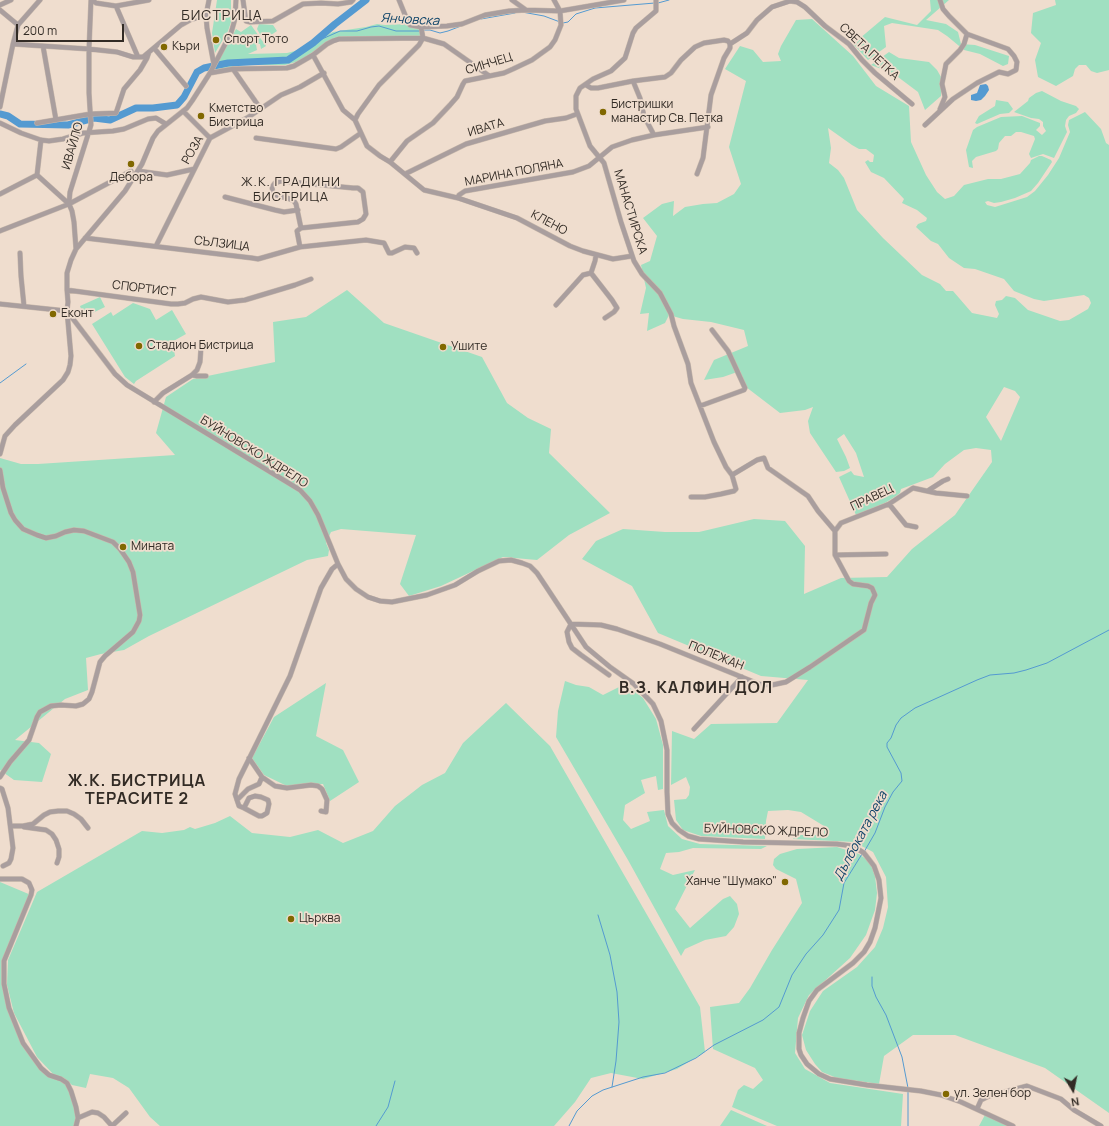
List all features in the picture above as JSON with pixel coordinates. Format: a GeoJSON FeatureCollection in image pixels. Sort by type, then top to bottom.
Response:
{"type":"FeatureCollection","features":[{"type":"Feature","properties":{"kind":"street"},"geometry":{"type":"LineString","coordinates":[[0,5],[11,0]]}},
{"type":"Feature","properties":{"kind":"street"},"geometry":{"type":"LineString","coordinates":[[0,107],[18,26],[40,0]]}},
{"type":"Feature","properties":{"kind":"street"},"geometry":{"type":"LineString","coordinates":[[91,0],[96,3],[116,6],[149,0]]}},
{"type":"Feature","properties":{"kind":"street","name":"ИВАЙЛО"},"geometry":{"type":"LineString","coordinates":[[68,204],[70,192],[91,125],[89,49],[91,0]]}},
{"type":"Feature","properties":{"kind":"street"},"geometry":{"type":"LineString","coordinates":[[209,0],[206,15],[207,28],[214,64]]}},
{"type":"Feature","properties":{"kind":"street"},"geometry":{"type":"LineString","coordinates":[[0,454],[5,436],[15,424],[63,380],[68,372],[71,356],[67,311],[67,273],[70,260],[76,248],[126,191],[138,172],[153,138],[158,131],[183,111],[192,101],[210,72],[234,26],[236,0]]}},
{"type":"Feature","properties":{"kind":"street"},"geometry":{"type":"LineString","coordinates":[[244,0],[246,21],[250,22],[274,21],[304,4],[338,4],[351,1]]}},
{"type":"Feature","properties":{"kind":"street"},"geometry":{"type":"LineString","coordinates":[[399,0],[410,26],[421,28],[462,24],[485,15],[526,10],[560,11],[624,0]]}},
{"type":"Feature","properties":{"kind":"street"},"geometry":{"type":"LineString","coordinates":[[512,0],[526,10]]}},
{"type":"Feature","properties":{"kind":"street","name":"СИНЧЕЦ"},"geometry":{"type":"LineString","coordinates":[[390,162],[407,141],[433,123],[450,105],[457,97],[465,81],[513,70],[542,54],[550,47],[555,40],[561,25],[560,11],[554,0]]}},
{"type":"Feature","properties":{"kind":"street"},"geometry":{"type":"LineString","coordinates":[[592,0],[593,6]]}},
{"type":"Feature","properties":{"kind":"street","name":"МАНАСТИРСКА"},"geometry":{"type":"LineString","coordinates":[[656,0],[656,10],[636,28],[624,58],[611,71],[580,88],[576,96],[576,114],[590,146],[600,156],[606,170],[632,256],[640,270],[660,293],[671,314],[674,328],[688,364],[700,406],[714,442],[726,467],[732,475]]}},
{"type":"Feature","properties":{"kind":"street","name":"СВЕТА ПЕТКА"},"geometry":{"type":"LineString","coordinates":[[730,44],[747,33],[757,20],[772,7],[790,0],[797,2],[849,44],[875,73],[912,104]]}},
{"type":"Feature","properties":{"kind":"street"},"geometry":{"type":"LineString","coordinates":[[925,125],[953,99],[977,83],[999,72],[1008,74],[1016,70],[1017,62],[1008,49],[967,34],[949,16],[943,8],[940,0]]}},
{"type":"Feature","properties":{"kind":"street"},"geometry":{"type":"LineString","coordinates":[[116,6],[138,58]]}},
{"type":"Feature","properties":{"kind":"street"},"geometry":{"type":"LineString","coordinates":[[0,10],[18,26]]}},
{"type":"Feature","properties":{"kind":"street"},"geometry":{"type":"LineString","coordinates":[[13,44],[117,52],[138,58],[143,57],[181,25],[190,20],[206,15]]}},
{"type":"Feature","properties":{"kind":"street"},"geometry":{"type":"LineString","coordinates":[[355,120],[379,85],[419,45],[423,37],[421,28]]}},
{"type":"Feature","properties":{"kind":"street"},"geometry":{"type":"LineString","coordinates":[[940,110],[945,96],[942,84],[946,64],[960,50],[964,44],[967,34]]}},
{"type":"Feature","properties":{"kind":"street"},"geometry":{"type":"LineString","coordinates":[[210,72],[233,69],[287,68],[294,66],[327,44],[339,39],[423,37],[444,44],[488,75]]}},
{"type":"Feature","properties":{"kind":"street"},"geometry":{"type":"LineString","coordinates":[[586,85],[591,88],[598,88],[633,81],[665,77],[671,73],[681,60],[695,47],[704,43],[724,40],[728,41],[730,48],[724,58],[712,95],[703,158],[697,174]]}},
{"type":"Feature","properties":{"kind":"street"},"geometry":{"type":"LineString","coordinates":[[43,46],[56,120]]}},
{"type":"Feature","properties":{"kind":"street"},"geometry":{"type":"LineString","coordinates":[[154,48],[186,86]]}},
{"type":"Feature","properties":{"kind":"street"},"geometry":{"type":"LineString","coordinates":[[37,123],[90,114],[116,113],[124,89],[140,70],[149,52]]}},
{"type":"Feature","properties":{"kind":"street","name":"МАРИНА ПОЛЯНА"},"geometry":{"type":"LineString","coordinates":[[313,54],[343,110],[355,120],[368,146],[424,190],[458,198],[459,195],[465,191],[573,172],[589,166],[612,147],[632,140],[654,135],[708,127]]}},
{"type":"Feature","properties":{"kind":"street"},"geometry":{"type":"LineString","coordinates":[[233,69],[260,108]]}},
{"type":"Feature","properties":{"kind":"street","name":"РОЗА"},"geometry":{"type":"LineString","coordinates":[[156,246],[210,138],[247,118],[260,108],[281,96],[324,73]]}},
{"type":"Feature","properties":{"kind":"street"},"geometry":{"type":"LineString","coordinates":[[633,81],[640,98],[644,116],[654,135]]}},
{"type":"Feature","properties":{"kind":"street"},"geometry":{"type":"LineString","coordinates":[[183,111],[210,138]]}},
{"type":"Feature","properties":{"kind":"street","name":"ИВАТА"},"geometry":{"type":"LineString","coordinates":[[405,174],[466,144],[544,121],[566,118],[576,114]]}},
{"type":"Feature","properties":{"kind":"street"},"geometry":{"type":"LineString","coordinates":[[0,124],[41,140],[49,141],[89,132],[124,129],[148,119],[156,118],[166,124]]}},
{"type":"Feature","properties":{"kind":"street"},"geometry":{"type":"LineString","coordinates":[[256,138],[336,149],[361,133]]}},
{"type":"Feature","properties":{"kind":"street"},"geometry":{"type":"LineString","coordinates":[[37,175],[41,140]]}},
{"type":"Feature","properties":{"kind":"street"},"geometry":{"type":"LineString","coordinates":[[138,172],[167,175],[194,169]]}},
{"type":"Feature","properties":{"kind":"street"},"geometry":{"type":"LineString","coordinates":[[0,231],[68,204],[131,170]]}},
{"type":"Feature","properties":{"kind":"street"},"geometry":{"type":"LineString","coordinates":[[37,175],[68,204],[72,211],[76,248]]}},
{"type":"Feature","properties":{"kind":"street"},"geometry":{"type":"LineString","coordinates":[[0,194],[37,175]]}},
{"type":"Feature","properties":{"kind":"street"},"geometry":{"type":"LineString","coordinates":[[300,246],[297,231],[301,228],[358,222],[363,219],[366,214],[363,192],[358,188],[281,181],[275,183],[272,188],[273,194],[294,201],[298,210],[301,228]]}},
{"type":"Feature","properties":{"kind":"street"},"geometry":{"type":"LineString","coordinates":[[225,197],[284,212],[298,210]]}},
{"type":"Feature","properties":{"kind":"street","name":"КЛЕНО"},"geometry":{"type":"LineString","coordinates":[[458,198],[517,218],[570,246],[596,255],[613,258],[632,256]]}},
{"type":"Feature","properties":{"kind":"street","name":"СЪЛЗИЦА"},"geometry":{"type":"LineString","coordinates":[[85,238],[258,258],[300,246],[366,240],[384,243],[389,253],[406,247],[414,248],[417,252]]}},
{"type":"Feature","properties":{"kind":"street"},"geometry":{"type":"LineString","coordinates":[[20,253],[24,306]]}},
{"type":"Feature","properties":{"kind":"street"},"geometry":{"type":"LineString","coordinates":[[591,273],[596,255]]}},
{"type":"Feature","properties":{"kind":"street"},"geometry":{"type":"LineString","coordinates":[[556,305],[583,275],[591,273]]}},
{"type":"Feature","properties":{"kind":"street"},"geometry":{"type":"LineString","coordinates":[[591,273],[617,308],[605,318]]}},
{"type":"Feature","properties":{"kind":"street","name":"СПОРТИСТ"},"geometry":{"type":"LineString","coordinates":[[66,290],[171,304],[186,303],[201,297],[228,302],[259,296],[311,279]]}},
{"type":"Feature","properties":{"kind":"street"},"geometry":{"type":"LineString","coordinates":[[0,304],[67,311]]}},
{"type":"Feature","properties":{"kind":"street","name":"БУЙНОВСКО ЖДРЕЛО"},"geometry":{"type":"LineString","coordinates":[[67,311],[115,374],[127,385],[300,490],[310,501],[318,515],[338,564],[346,579],[356,589],[368,597],[380,601],[392,602],[427,595],[455,585],[478,571],[499,561],[511,560],[530,566],[537,573],[586,647],[634,684],[653,704],[661,721],[667,750],[668,814],[672,823],[679,830],[688,836],[699,839],[743,842],[837,844],[853,846],[868,857],[874,866],[879,880],[881,898],[875,928],[870,942],[864,952],[853,963],[817,990],[809,1001],[799,1034],[799,1048],[801,1055],[807,1064],[819,1074],[830,1079],[941,1095],[977,1109]]}},
{"type":"Feature","properties":{"kind":"street"},"geometry":{"type":"LineString","coordinates":[[700,406],[744,390],[745,388],[728,352],[712,330]]}},
{"type":"Feature","properties":{"kind":"street"},"geometry":{"type":"LineString","coordinates":[[154,402],[163,393],[192,375],[197,370],[201,348],[217,344],[220,346]]}},
{"type":"Feature","properties":{"kind":"street"},"geometry":{"type":"LineString","coordinates":[[192,375],[206,376]]}},
{"type":"Feature","properties":{"kind":"street"},"geometry":{"type":"LineString","coordinates":[[690,497],[734,491],[736,489],[732,475],[757,460],[764,458],[768,468],[808,496],[818,511],[835,531],[835,554],[886,554]]}},
{"type":"Feature","properties":{"kind":"street"},"geometry":{"type":"LineString","coordinates":[[0,470],[3,488],[11,513],[23,529],[46,538],[74,530],[84,531],[113,542],[120,549],[129,562],[133,572],[140,615],[139,621],[133,632],[100,662],[89,699],[83,704],[76,706],[51,706],[40,712],[36,716],[29,740],[10,762],[0,777]]}},
{"type":"Feature","properties":{"kind":"street"},"geometry":{"type":"LineString","coordinates":[[928,490],[948,479]]}},
{"type":"Feature","properties":{"kind":"street","name":"ПРАВЕЦ"},"geometry":{"type":"LineString","coordinates":[[835,531],[841,523],[889,504],[913,488],[928,490],[936,493],[967,496]]}},
{"type":"Feature","properties":{"kind":"street"},"geometry":{"type":"LineString","coordinates":[[889,504],[906,525],[916,527]]}},
{"type":"Feature","properties":{"kind":"street","name":"ПОЛЕЖАН"},"geometry":{"type":"LineString","coordinates":[[571,624],[601,625],[617,629],[660,644],[759,684],[772,685],[786,682],[864,630],[871,603],[875,595],[872,588],[853,584],[849,581],[835,554]]}},
{"type":"Feature","properties":{"kind":"street"},"geometry":{"type":"LineString","coordinates":[[244,808],[249,798],[255,796],[268,800],[269,804],[267,814],[262,816],[239,806],[235,794],[239,779],[290,676],[320,588],[332,569],[338,564]]}},
{"type":"Feature","properties":{"kind":"street"},"geometry":{"type":"LineString","coordinates":[[571,624],[567,632],[572,648],[609,676]]}},
{"type":"Feature","properties":{"kind":"street"},"geometry":{"type":"LineString","coordinates":[[694,729],[742,677]]}},
{"type":"Feature","properties":{"kind":"street"},"geometry":{"type":"LineString","coordinates":[[249,758],[262,778],[281,788],[294,788],[311,785],[318,786],[322,789],[327,800],[326,812],[321,811]]}},
{"type":"Feature","properties":{"kind":"street"},"geometry":{"type":"LineString","coordinates":[[237,800],[248,789],[259,784],[262,778]]}},
{"type":"Feature","properties":{"kind":"street"},"geometry":{"type":"LineString","coordinates":[[0,788],[2,789],[8,808],[13,853],[12,859],[3,866]]}},
{"type":"Feature","properties":{"kind":"street"},"geometry":{"type":"LineString","coordinates":[[23,826],[38,821],[50,812],[67,811],[81,819],[88,828]]}},
{"type":"Feature","properties":{"kind":"street"},"geometry":{"type":"LineString","coordinates":[[11,826],[23,826],[46,830],[52,834],[59,849],[57,863]]}},
{"type":"Feature","properties":{"kind":"street"},"geometry":{"type":"LineString","coordinates":[[0,879],[22,879],[29,883],[32,890],[4,961],[3,968],[5,989],[9,1008],[23,1043],[41,1068],[48,1075],[61,1079],[67,1083],[72,1091],[78,1118],[76,1126]]}},
{"type":"Feature","properties":{"kind":"street"},"geometry":{"type":"LineString","coordinates":[[1013,1126],[977,1109],[981,1100],[989,1096],[1027,1086],[1061,1099],[1074,1110],[1101,1126]]}},
{"type":"Feature","properties":{"kind":"street"},"geometry":{"type":"LineString","coordinates":[[78,1118],[92,1112],[98,1113],[112,1126],[126,1113]]}},
{"type":"Feature","properties":{"kind":"green space"},"geometry":{"type":"Polygon","coordinates":[[[217,0],[231,0],[231,22],[228,31],[215,53],[212,33],[217,0]]]}},
{"type":"Feature","properties":{"kind":"green space"},"geometry":{"type":"Polygon","coordinates":[[[930,0],[949,0],[926,20],[946,24],[958,32],[961,44],[975,45],[1009,56],[1008,64],[1003,66],[980,54],[964,50],[938,30],[892,23],[884,26],[886,47],[868,60],[853,44],[885,17],[917,25],[931,11],[930,0]]]}},
{"type":"Feature","properties":{"kind":"green space"},"geometry":{"type":"Polygon","coordinates":[[[1055,0],[1109,0],[1109,70],[1097,73],[1091,71],[1086,65],[1079,65],[1075,69],[1073,76],[1056,86],[1038,77],[1035,60],[1041,43],[1031,33],[1033,13],[1056,5],[1055,0]]]}},
{"type":"Feature","properties":{"kind":"green space"},"geometry":{"type":"Polygon","coordinates":[[[812,19],[853,56],[876,86],[909,106],[911,142],[926,175],[937,192],[945,199],[954,196],[964,185],[988,179],[1001,179],[1020,174],[1031,160],[1039,156],[1051,160],[1052,162],[1031,191],[1001,202],[985,202],[987,205],[995,207],[1027,197],[1035,191],[1059,158],[1070,132],[1068,125],[1069,120],[1085,112],[1101,129],[1106,143],[1109,145],[1109,1113],[1045,1068],[955,1035],[913,1035],[884,1056],[879,1084],[837,1078],[822,1072],[806,1050],[802,1035],[810,1011],[823,991],[857,967],[875,947],[883,928],[888,907],[886,877],[873,852],[854,842],[793,839],[797,835],[824,835],[824,826],[801,812],[788,810],[768,811],[765,839],[701,836],[683,830],[676,820],[674,800],[686,799],[689,795],[690,787],[686,777],[671,785],[672,731],[694,739],[711,724],[777,723],[808,680],[761,676],[658,633],[632,586],[582,559],[596,541],[623,529],[665,532],[699,532],[754,519],[785,521],[805,546],[804,594],[841,578],[887,577],[912,549],[955,515],[992,462],[991,450],[976,448],[964,450],[945,464],[933,477],[901,489],[900,493],[885,503],[856,515],[839,477],[851,471],[854,475],[864,477],[856,453],[844,434],[837,439],[850,468],[844,471],[836,472],[810,433],[808,421],[813,407],[805,410],[780,413],[746,387],[740,371],[723,377],[704,380],[714,360],[748,346],[744,330],[711,322],[683,319],[669,315],[665,323],[647,331],[649,313],[640,314],[646,288],[641,265],[650,261],[657,236],[643,218],[662,204],[674,201],[673,216],[685,207],[717,203],[734,194],[741,184],[729,147],[746,81],[725,69],[740,46],[753,50],[763,62],[781,61],[778,54],[796,20],[812,19]],[[828,128],[831,148],[829,163],[838,170],[844,178],[857,210],[883,238],[922,275],[940,284],[946,291],[953,291],[972,313],[997,318],[999,314],[995,305],[996,301],[1002,300],[1006,296],[1015,298],[1028,310],[1060,321],[1069,320],[1088,309],[1091,303],[1089,298],[1084,295],[1044,301],[1034,299],[1014,291],[1004,279],[975,269],[964,268],[949,258],[938,244],[931,241],[916,227],[918,224],[926,221],[927,218],[917,210],[902,203],[904,199],[884,178],[871,172],[865,162],[868,160],[873,162],[874,155],[866,149],[859,149],[852,145],[828,128]],[[1004,387],[986,417],[1001,441],[1020,397],[1015,391],[1004,387]]]}},
{"type":"Feature","properties":{"kind":"green space"},"geometry":{"type":"Polygon","coordinates":[[[259,24],[273,25],[277,31],[268,37],[261,36],[257,29],[259,24]]]}},
{"type":"Feature","properties":{"kind":"green space"},"geometry":{"type":"Polygon","coordinates":[[[377,24],[407,24],[410,27],[419,29],[421,37],[350,38],[327,42],[300,61],[285,65],[243,65],[213,71],[236,29],[241,32],[251,25],[266,46],[261,49],[260,44],[256,44],[257,50],[248,54],[287,53],[295,51],[333,32],[377,24]]]}},
{"type":"Feature","properties":{"kind":"green space"},"geometry":{"type":"Polygon","coordinates":[[[889,52],[899,58],[929,62],[937,70],[941,77],[941,96],[925,110],[918,92],[894,74],[871,65],[889,52]]]}},
{"type":"Feature","properties":{"kind":"green space"},"geometry":{"type":"Polygon","coordinates":[[[1042,91],[1061,101],[1076,106],[1079,109],[1066,120],[1065,126],[1067,132],[1054,158],[1043,154],[1031,158],[1029,154],[1035,139],[1034,136],[1016,132],[1011,136],[1005,136],[999,143],[996,151],[976,157],[972,161],[973,168],[969,167],[966,150],[973,130],[977,127],[1001,117],[1022,116],[1040,123],[1040,126],[1036,130],[1042,135],[1046,131],[1043,126],[1043,122],[1039,119],[1014,112],[1028,101],[1029,98],[1042,91]]]}},
{"type":"Feature","properties":{"kind":"green space"},"geometry":{"type":"Polygon","coordinates":[[[996,100],[1008,102],[1013,109],[1009,113],[1000,114],[977,124],[975,123],[979,116],[995,106],[996,100]]]}},
{"type":"Feature","properties":{"kind":"green space"},"geometry":{"type":"Polygon","coordinates":[[[347,290],[384,323],[482,357],[507,403],[528,418],[551,429],[549,453],[610,513],[569,535],[537,560],[503,557],[441,586],[409,596],[400,584],[416,535],[341,529],[331,532],[326,543],[329,550],[328,556],[307,560],[149,636],[124,650],[86,658],[88,690],[65,699],[15,740],[39,743],[51,754],[42,782],[14,780],[0,770],[0,458],[21,464],[38,464],[175,455],[156,433],[166,397],[193,379],[275,362],[273,322],[306,317],[347,290]]]}},
{"type":"Feature","properties":{"kind":"green space"},"geometry":{"type":"Polygon","coordinates":[[[100,297],[105,307],[84,317],[80,306],[100,297]]]}},
{"type":"Feature","properties":{"kind":"green space","name":"Стадион Бистрица"},"geometry":{"type":"Polygon","coordinates":[[[133,303],[150,309],[156,320],[172,310],[186,334],[170,343],[174,350],[175,356],[136,381],[134,384],[125,377],[92,324],[111,312],[113,316],[133,303]]]}},
{"type":"Feature","properties":{"kind":"green space"},"geometry":{"type":"Polygon","coordinates":[[[565,681],[576,685],[589,687],[603,695],[625,684],[643,698],[656,719],[663,745],[663,789],[658,790],[656,776],[641,780],[645,793],[625,805],[623,820],[631,829],[650,821],[647,812],[664,810],[668,826],[682,839],[700,844],[767,846],[761,849],[693,848],[679,852],[666,853],[660,869],[673,875],[695,870],[675,909],[690,928],[723,899],[730,896],[737,904],[739,914],[734,927],[726,936],[705,940],[685,949],[681,956],[628,860],[556,737],[558,711],[565,681]]]}},
{"type":"Feature","properties":{"kind":"green space"},"geometry":{"type":"Polygon","coordinates":[[[326,683],[316,736],[343,750],[359,782],[330,801],[323,784],[287,786],[264,775],[252,758],[274,717],[326,683]]]}},
{"type":"Feature","properties":{"kind":"green space"},"geometry":{"type":"Polygon","coordinates":[[[506,703],[550,746],[700,1007],[705,1052],[677,1069],[643,1079],[611,1073],[591,1078],[575,1102],[554,1126],[160,1126],[150,1117],[129,1088],[113,1078],[90,1074],[86,1088],[72,1085],[64,1078],[54,1075],[37,1057],[14,1013],[7,985],[8,960],[37,892],[142,831],[162,833],[184,830],[190,827],[195,829],[215,823],[230,816],[252,833],[290,837],[318,830],[343,843],[373,831],[395,806],[422,785],[445,773],[463,743],[506,703]]]}},
{"type":"Feature","properties":{"kind":"green space"},"geometry":{"type":"Polygon","coordinates":[[[837,847],[859,854],[870,862],[875,876],[877,893],[875,910],[866,935],[850,958],[809,995],[798,1018],[795,1053],[805,1069],[830,1083],[903,1094],[901,1126],[777,1126],[732,1107],[738,1090],[744,1085],[753,1089],[763,1080],[755,1068],[713,1049],[710,1007],[739,1003],[750,988],[802,903],[796,879],[776,869],[773,865],[774,859],[780,854],[797,849],[837,847]]]}},
{"type":"Feature","properties":{"kind":"green space"},"geometry":{"type":"Polygon","coordinates":[[[0,882],[31,895],[6,954],[5,995],[23,1043],[41,1068],[67,1083],[78,1118],[76,1126],[0,1126],[0,882]]]}},
{"type":"Feature","properties":{"kind":"green space"},"geometry":{"type":"Polygon","coordinates":[[[731,1110],[767,1126],[720,1126],[731,1110]]]}},
{"type":"Feature","properties":{"kind":"green space"},"geometry":{"type":"Polygon","coordinates":[[[986,1113],[1013,1126],[979,1126],[986,1113]]]}},
{"type":"Feature","properties":{"kind":"water"},"geometry":{"type":"Polygon","coordinates":[[[986,84],[989,90],[985,96],[981,100],[971,100],[971,95],[977,93],[980,85],[986,84]]]}},
{"type":"Feature","properties":{"kind":"waterway"},"geometry":{"type":"LineString","coordinates":[[0,114],[8,116],[20,124],[68,125],[94,118],[110,120],[136,108],[153,108],[177,105],[184,97],[197,72],[204,68],[228,63],[288,60],[313,43],[366,0]]}},
{"type":"Feature","properties":{"kind":"waterway","name":"Янчовска"},"geometry":{"type":"LineString","coordinates":[[658,3],[669,0]]}},
{"type":"Feature","properties":{"kind":"waterway","name":"Янчовска"},"geometry":{"type":"LineString","coordinates":[[563,23],[568,22],[576,14],[595,8],[655,3]]}},
{"type":"Feature","properties":{"kind":"waterway","name":"Янчовска"},"geometry":{"type":"LineString","coordinates":[[522,12],[544,16],[560,22]]}},
{"type":"Feature","properties":{"kind":"waterway","name":"Янчовска"},"geometry":{"type":"LineString","coordinates":[[481,19],[515,13]]}},
{"type":"Feature","properties":{"kind":"waterway","name":"Янчовска"},"geometry":{"type":"LineString","coordinates":[[313,43],[340,31],[357,31],[379,26],[396,31],[419,31]]}},
{"type":"Feature","properties":{"kind":"waterway","name":"Янчовска"},"geometry":{"type":"LineString","coordinates":[[424,30],[440,33],[461,26]]}},
{"type":"Feature","properties":{"kind":"waterway"},"geometry":{"type":"LineString","coordinates":[[118,114],[124,113]]}},
{"type":"Feature","properties":{"kind":"waterway"},"geometry":{"type":"LineString","coordinates":[[94,118],[103,116]]}},
{"type":"Feature","properties":{"kind":"waterway"},"geometry":{"type":"LineString","coordinates":[[0,383],[26,364]]}},
{"type":"Feature","properties":{"kind":"waterway","name":"Дълбоката река"},"geometry":{"type":"LineString","coordinates":[[864,852],[875,833],[885,807],[893,792],[902,781],[901,773],[887,747],[887,743],[901,718],[915,708],[990,675],[1014,673],[1047,663],[1109,630]]}},
{"type":"Feature","properties":{"kind":"waterway","name":"Дълбоката река"},"geometry":{"type":"LineString","coordinates":[[569,1126],[577,1111],[592,1096],[603,1090],[643,1077],[665,1073],[696,1058],[714,1045],[763,1020],[779,1007],[792,975],[806,954],[823,935],[839,910],[844,883],[862,854]]}},
{"type":"Feature","properties":{"kind":"waterway"},"geometry":{"type":"LineString","coordinates":[[598,915],[610,955],[617,992],[619,1022],[612,1087]]}},
{"type":"Feature","properties":{"kind":"waterway"},"geometry":{"type":"LineString","coordinates":[[872,977],[872,986],[876,997],[886,1015],[902,1057],[908,1088]]}},
{"type":"Feature","properties":{"kind":"waterway"},"geometry":{"type":"LineString","coordinates":[[376,1126],[388,1107],[395,1081]]}},
{"type":"Feature","properties":{"kind":"waterway"},"geometry":{"type":"LineString","coordinates":[[908,1091],[908,1126]]}},
{"type":"Feature","properties":{"kind":"place","name":"Спорт Тото"},"geometry":{"type":"Point","coordinates":[216,40]}},
{"type":"Feature","properties":{"kind":"place","name":"Къри"},"geometry":{"type":"Point","coordinates":[164,47]}},
{"type":"Feature","properties":{"kind":"place","name":"Бистришки манастир Св. Петка"},"geometry":{"type":"Point","coordinates":[603,112]}},
{"type":"Feature","properties":{"kind":"place","name":"Кметство Бистрица"},"geometry":{"type":"Point","coordinates":[201,116]}},
{"type":"Feature","properties":{"kind":"place","name":"Дебора"},"geometry":{"type":"Point","coordinates":[131,164]}},
{"type":"Feature","properties":{"kind":"place","name":"Еконт"},"geometry":{"type":"Point","coordinates":[53,314]}},
{"type":"Feature","properties":{"kind":"place","name":"Стадион Бистрица"},"geometry":{"type":"Point","coordinates":[139,346]}},
{"type":"Feature","properties":{"kind":"place","name":"Ушите"},"geometry":{"type":"Point","coordinates":[443,347]}},
{"type":"Feature","properties":{"kind":"place","name":"Мината"},"geometry":{"type":"Point","coordinates":[123,547]}},
{"type":"Feature","properties":{"kind":"place","name":"Ханче \"Шумако\""},"geometry":{"type":"Point","coordinates":[785,882]}},
{"type":"Feature","properties":{"kind":"place","name":"Църква"},"geometry":{"type":"Point","coordinates":[291,919]}},
{"type":"Feature","properties":{"kind":"place","name":"ул. Зелен бор"},"geometry":{"type":"Point","coordinates":[946,1094]}},
{"type":"Feature","properties":{"kind":"district","name":"БИСТРИЦА"},"geometry":{"type":"Point","coordinates":[222,16]}},
{"type":"Feature","properties":{"kind":"district","name":"Ж.К. ГРАДИНИ БИСТРИЦА"},"geometry":{"type":"Point","coordinates":[291,190]}},
{"type":"Feature","properties":{"kind":"district","name":"В.З. КАЛФИН ДОЛ"},"geometry":{"type":"Point","coordinates":[696,689]}},
{"type":"Feature","properties":{"kind":"district","name":"Ж.К. БИСТРИЦА ТЕРАСИТЕ 2"},"geometry":{"type":"Point","coordinates":[137,791]}}]}
